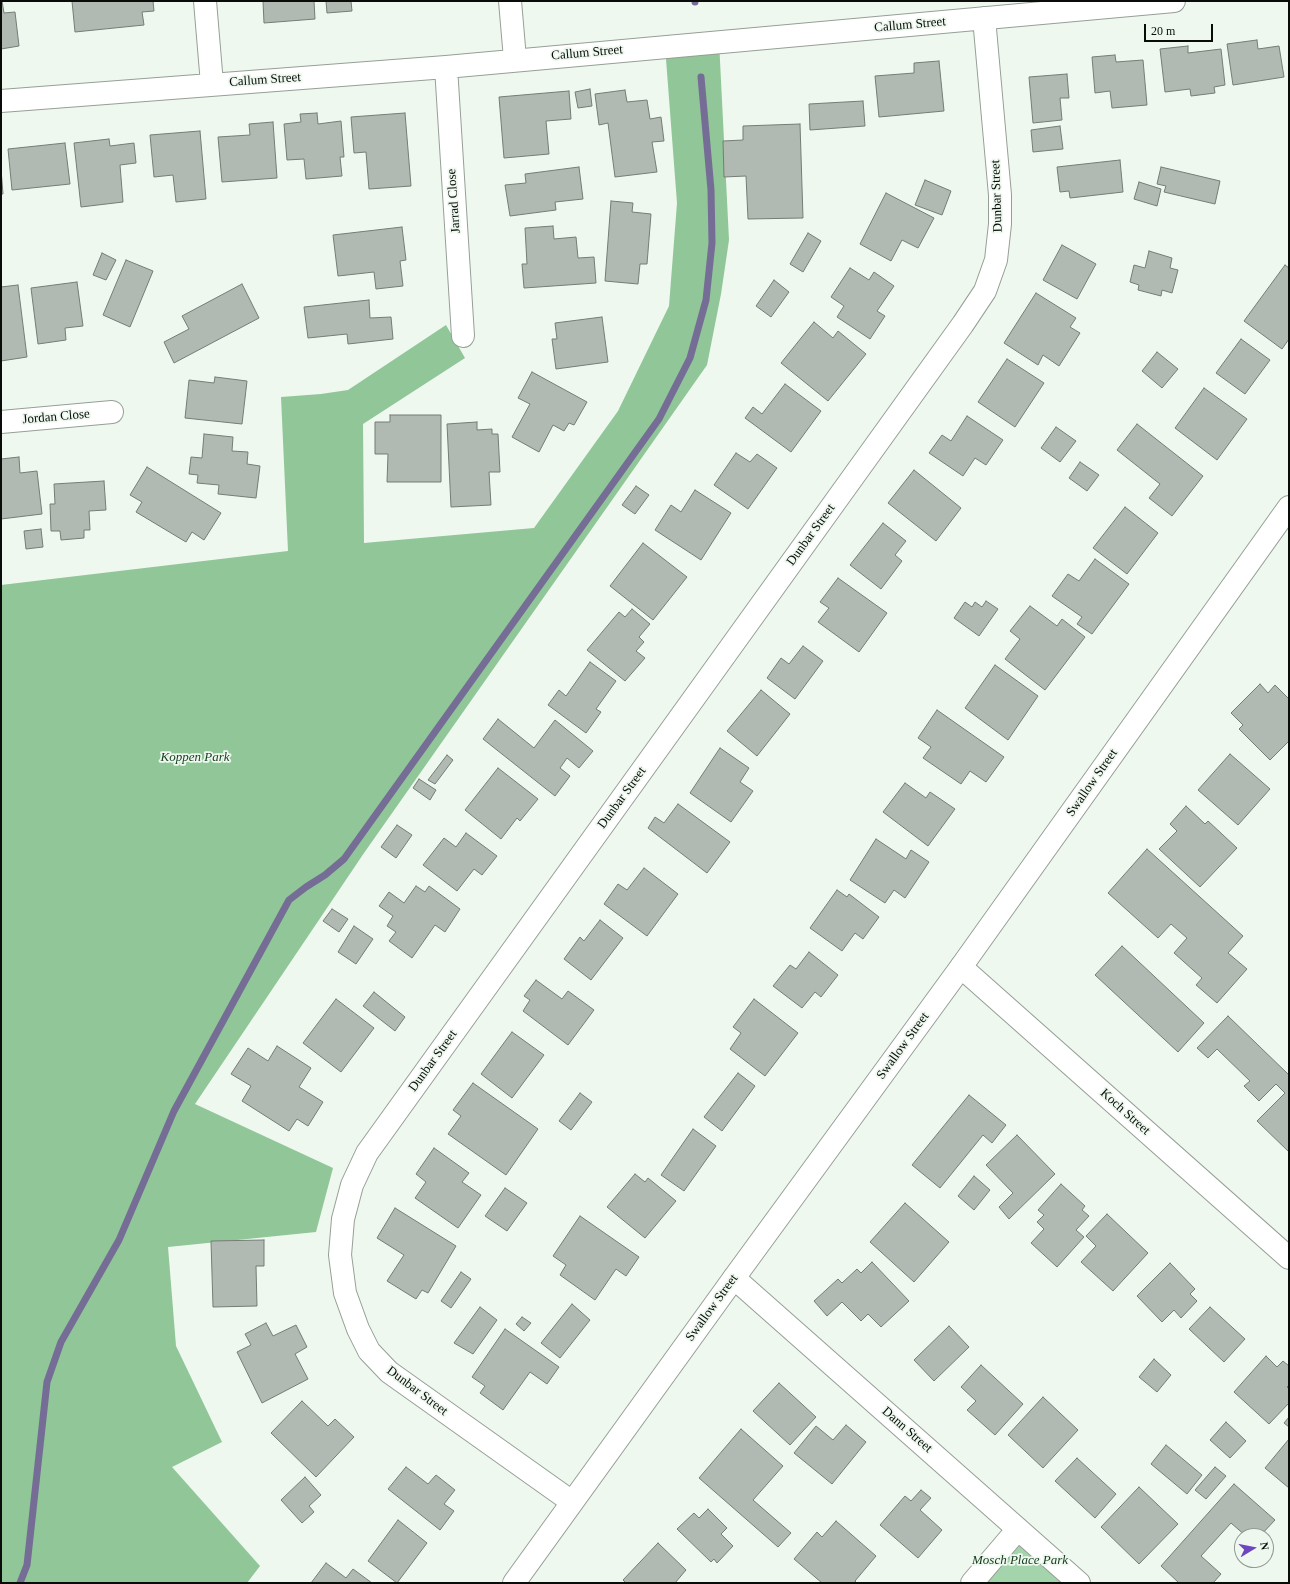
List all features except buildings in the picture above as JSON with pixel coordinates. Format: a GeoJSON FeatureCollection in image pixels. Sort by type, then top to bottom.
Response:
{"type":"FeatureCollection","features":[{"type":"Feature","properties":{"kind":"street"},"geometry":{"type":"LineString","coordinates":[[205,1],[212,84]]}},
{"type":"Feature","properties":{"kind":"street"},"geometry":{"type":"LineString","coordinates":[[510,1],[515,59]]}},
{"type":"Feature","properties":{"kind":"street","name":"Callum Street"},"geometry":{"type":"LineString","coordinates":[[1,101],[446,66],[1174,1]]}},
{"type":"Feature","properties":{"kind":"street","name":"Dunbar Street"},"geometry":{"type":"LineString","coordinates":[[572,1502],[389,1372],[369,1351],[358,1329],[345,1293],[340,1255],[343,1219],[352,1185],[367,1153],[985,291],[996,260],[1000,224],[1000,195],[984,18]]}},
{"type":"Feature","properties":{"kind":"street","name":"Jarrad Close"},"geometry":{"type":"LineString","coordinates":[[446,66],[463,336]]}},
{"type":"Feature","properties":{"kind":"street","name":"Jordan Close"},"geometry":{"type":"LineString","coordinates":[[1,422],[112,412]]}},
{"type":"Feature","properties":{"kind":"street","name":"Swallow Street"},"geometry":{"type":"LineString","coordinates":[[514,1583],[961,967],[1289,507]]}},
{"type":"Feature","properties":{"kind":"street","name":"Koch Street"},"geometry":{"type":"LineString","coordinates":[[961,967],[1289,1258]]}},
{"type":"Feature","properties":{"kind":"street","name":"Dann Street"},"geometry":{"type":"LineString","coordinates":[[734,1278],[1080,1583]]}},
{"type":"Feature","properties":{"kind":"street"},"geometry":{"type":"LineString","coordinates":[[972,1583],[1018,1529]]}},
{"type":"Feature","properties":{"kind":"green space","name":"Koppen Park"},"geometry":{"type":"Polygon","coordinates":[[[719,41],[729,240],[721,294],[707,365],[364,853],[195,1104],[333,1168],[316,1232],[168,1247],[176,1346],[222,1442],[172,1467],[260,1566],[247,1583],[1,1583],[1,585],[288,551],[281,397],[348,390],[446,325],[465,358],[363,424],[364,543],[534,528],[618,411],[669,306],[677,203],[665,46],[719,41]]]}},
{"type":"Feature","properties":{"kind":"green space","name":"Mosch Place Park"},"geometry":{"type":"Polygon","coordinates":[[[1018,1529],[1079,1583],[972,1583],[1018,1529]]]}},
{"type":"Feature","properties":{"kind":"waterway"},"geometry":{"type":"LineString","coordinates":[[20,1583],[27,1565],[47,1382],[61,1342],[119,1240],[174,1111],[289,900],[325,875],[344,859],[659,419],[690,358],[706,300],[712,243],[711,190],[701,77]]}}]}
